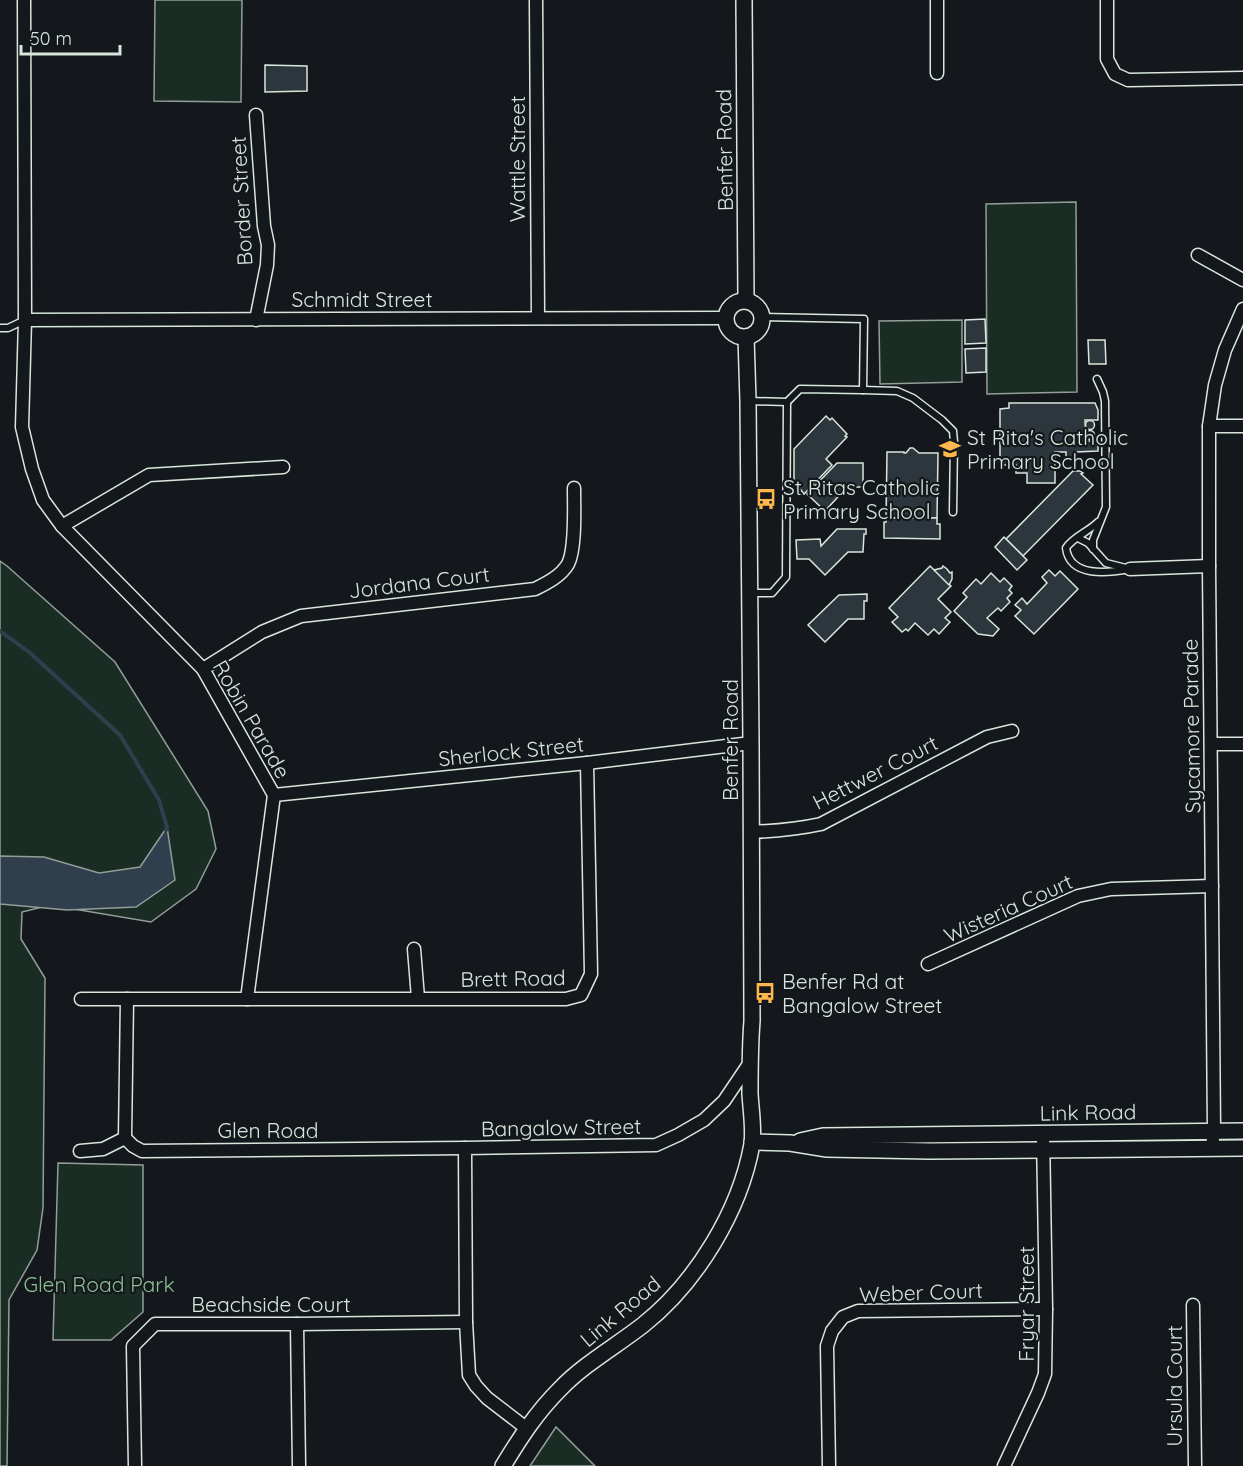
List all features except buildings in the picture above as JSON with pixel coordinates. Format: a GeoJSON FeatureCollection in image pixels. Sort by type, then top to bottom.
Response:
{"type":"FeatureCollection","features":[{"type":"Feature","properties":{"kind":"street","name":"Robin Parade"},"geometry":{"type":"LineString","coordinates":[[24,0],[25,320],[22,427],[32,469],[43,500],[62,526],[202,669],[274,795],[247,999]]}},
{"type":"Feature","properties":{"kind":"street","name":"Wattle Street"},"geometry":{"type":"LineString","coordinates":[[536,0],[538,317]]}},
{"type":"Feature","properties":{"kind":"street","name":"Benfer Road"},"geometry":{"type":"LineString","coordinates":[[744,0],[746,300]]}},
{"type":"Feature","properties":{"kind":"street"},"geometry":{"type":"LineString","coordinates":[[937,0],[937,73]]}},
{"type":"Feature","properties":{"kind":"street"},"geometry":{"type":"LineString","coordinates":[[1107,0],[1107,59],[1115,74],[1128,80],[1243,78]]}},
{"type":"Feature","properties":{"kind":"street","name":"Border Street"},"geometry":{"type":"LineString","coordinates":[[256,115],[264,226],[268,245],[267,265],[256,320]]}},
{"type":"Feature","properties":{"kind":"street"},"geometry":{"type":"LineString","coordinates":[[1198,255],[1243,280]]}},
{"type":"Feature","properties":{"kind":"street"},"geometry":{"type":"LineString","coordinates":[[746,300],[758,308],[762,317],[762,323],[756,332],[746,337],[733,333],[727,326],[726,318],[727,312],[734,303],[746,300]]}},
{"type":"Feature","properties":{"kind":"street","name":"Sycamore Parade"},"geometry":{"type":"LineString","coordinates":[[1212,1147],[1214,1131],[1209,426],[1215,385],[1225,350],[1243,309]]}},
{"type":"Feature","properties":{"kind":"street","name":"Schmidt Street"},"geometry":{"type":"LineString","coordinates":[[25,320],[726,318]]}},
{"type":"Feature","properties":{"kind":"street","name":"Benfer Road"},"geometry":{"type":"LineString","coordinates":[[746,337],[752,832],[752,1021],[749,1064],[752,1142]]}},
{"type":"Feature","properties":{"kind":"street"},"geometry":{"type":"LineString","coordinates":[[1209,426],[1243,426]]}},
{"type":"Feature","properties":{"kind":"street"},"geometry":{"type":"LineString","coordinates":[[62,526],[149,475],[283,467]]}},
{"type":"Feature","properties":{"kind":"street","name":"Jordana Court"},"geometry":{"type":"LineString","coordinates":[[202,669],[262,632],[301,616],[535,589],[554,580],[569,563],[573,546],[574,488]]}},
{"type":"Feature","properties":{"kind":"street"},"geometry":{"type":"LineString","coordinates":[[1130,569],[1209,566]]}},
{"type":"Feature","properties":{"kind":"street","name":"Hettwer Court"},"geometry":{"type":"LineString","coordinates":[[752,832],[821,824],[987,738],[1012,731]]}},
{"type":"Feature","properties":{"kind":"street","name":"Sherlock Street"},"geometry":{"type":"LineString","coordinates":[[274,795],[587,763],[751,743]]}},
{"type":"Feature","properties":{"kind":"street"},"geometry":{"type":"LineString","coordinates":[[1211,744],[1243,744]]}},
{"type":"Feature","properties":{"kind":"street","name":"Brett Road"},"geometry":{"type":"LineString","coordinates":[[247,999],[566,999],[581,995],[591,974],[587,763]]}},
{"type":"Feature","properties":{"kind":"street","name":"Wisteria Court"},"geometry":{"type":"LineString","coordinates":[[928,964],[1078,896],[1111,889],[1212,886]]}},
{"type":"Feature","properties":{"kind":"street"},"geometry":{"type":"LineString","coordinates":[[414,949],[418,998]]}},
{"type":"Feature","properties":{"kind":"street"},"geometry":{"type":"LineString","coordinates":[[81,999],[247,999]]}},
{"type":"Feature","properties":{"kind":"street"},"geometry":{"type":"LineString","coordinates":[[80,1151],[103,1149],[125,1138],[127,999]]}},
{"type":"Feature","properties":{"kind":"street","name":"Bangalow Street"},"geometry":{"type":"LineString","coordinates":[[526,1428],[487,1398],[469,1375],[466,1322],[465,1148],[656,1145],[678,1136],[704,1120],[724,1101],[749,1064]]}},
{"type":"Feature","properties":{"kind":"street","name":"Link Road"},"geometry":{"type":"LineString","coordinates":[[503,1466],[526,1428],[561,1387],[582,1369],[645,1324],[674,1297],[698,1266],[724,1224],[742,1182],[752,1142],[790,1143],[827,1149],[930,1151],[1044,1141],[1243,1131]]}},
{"type":"Feature","properties":{"kind":"street","name":"Glen Road"},"geometry":{"type":"LineString","coordinates":[[125,1138],[133,1146],[142,1150],[465,1148]]}},
{"type":"Feature","properties":{"kind":"street","name":"Link Road"},"geometry":{"type":"LineString","coordinates":[[1044,1141],[1243,1148]]}},
{"type":"Feature","properties":{"kind":"street","name":"Fryar Street"},"geometry":{"type":"LineString","coordinates":[[1004,1466],[1045,1374],[1044,1141]]}},
{"type":"Feature","properties":{"kind":"street","name":"Ursula Court"},"geometry":{"type":"LineString","coordinates":[[1193,1305],[1194,1466]]}},
{"type":"Feature","properties":{"kind":"street","name":"Weber Court"},"geometry":{"type":"LineString","coordinates":[[829,1466],[828,1346],[832,1331],[843,1317],[858,1311],[1046,1309]]}},
{"type":"Feature","properties":{"kind":"street","name":"Beachside Court"},"geometry":{"type":"LineString","coordinates":[[135,1466],[133,1346],[155,1324],[466,1322]]}},
{"type":"Feature","properties":{"kind":"street"},"geometry":{"type":"LineString","coordinates":[[297,1324],[299,1466]]}},
{"type":"Feature","properties":{"kind":"lane"},"geometry":{"type":"LineString","coordinates":[[762,317],[864,319],[863,390]]}},
{"type":"Feature","properties":{"kind":"lane","name":"Schmidt Street"},"geometry":{"type":"LineString","coordinates":[[0,328],[8,328],[25,320]]}},
{"type":"Feature","properties":{"kind":"lane"},"geometry":{"type":"LineString","coordinates":[[1093,549],[1093,540],[1106,507],[1105,401],[1097,379]]}},
{"type":"Feature","properties":{"kind":"lane"},"geometry":{"type":"LineString","coordinates":[[750,594],[772,593],[786,577],[787,402],[800,389],[897,391],[913,398],[942,420],[953,431],[952,512]]}},
{"type":"Feature","properties":{"kind":"lane"},"geometry":{"type":"LineString","coordinates":[[748,401],[787,402]]}},
{"type":"Feature","properties":{"kind":"lane"},"geometry":{"type":"LineString","coordinates":[[1101,520],[1092,529],[1070,541],[1066,548],[1067,556],[1076,565],[1091,572],[1103,573],[1130,569]]}},
{"type":"Feature","properties":{"kind":"lane"},"geometry":{"type":"LineString","coordinates":[[1078,538],[1088,543],[1106,563],[1130,569]]}},
{"type":"Feature","properties":{"kind":"green space"},"geometry":{"type":"Polygon","coordinates":[[[155,0],[242,0],[241,102],[154,101],[155,0]]]}},
{"type":"Feature","properties":{"kind":"green space"},"geometry":{"type":"Polygon","coordinates":[[[1076,202],[1077,392],[987,394],[986,204],[1076,202]]]}},
{"type":"Feature","properties":{"kind":"green space"},"geometry":{"type":"Polygon","coordinates":[[[962,320],[962,382],[880,384],[879,321],[962,320]]]}},
{"type":"Feature","properties":{"kind":"green space"},"geometry":{"type":"Polygon","coordinates":[[[0,561],[115,662],[208,811],[216,849],[196,889],[151,922],[50,905],[22,912],[21,939],[45,978],[43,1208],[37,1250],[9,1300],[7,1466],[0,1466],[0,561]]]}},
{"type":"Feature","properties":{"kind":"green space","name":"Glen Road Park"},"geometry":{"type":"Polygon","coordinates":[[[58,1163],[143,1165],[143,1312],[111,1340],[53,1340],[58,1163]]]}},
{"type":"Feature","properties":{"kind":"green space"},"geometry":{"type":"Polygon","coordinates":[[[556,1427],[595,1466],[530,1466],[556,1427]]]}},
{"type":"Feature","properties":{"kind":"water"},"geometry":{"type":"Polygon","coordinates":[[[167,827],[175,880],[136,907],[67,910],[0,904],[0,856],[44,857],[99,873],[140,867],[167,827]]]}},
{"type":"Feature","properties":{"kind":"waterway"},"geometry":{"type":"LineString","coordinates":[[0,631],[29,652],[120,735],[159,800],[166,830]]}},
{"type":"Feature","properties":{"kind":"place","name":"St Rita's Catholic Primary School"},"geometry":{"type":"Point","coordinates":[950,449]}},
{"type":"Feature","properties":{"kind":"place","name":"St Ritas Catholic Primary School"},"geometry":{"type":"Point","coordinates":[766,499]}},
{"type":"Feature","properties":{"kind":"place","name":"Benfer Rd at Bangalow Street"},"geometry":{"type":"Point","coordinates":[765,993]}}]}
